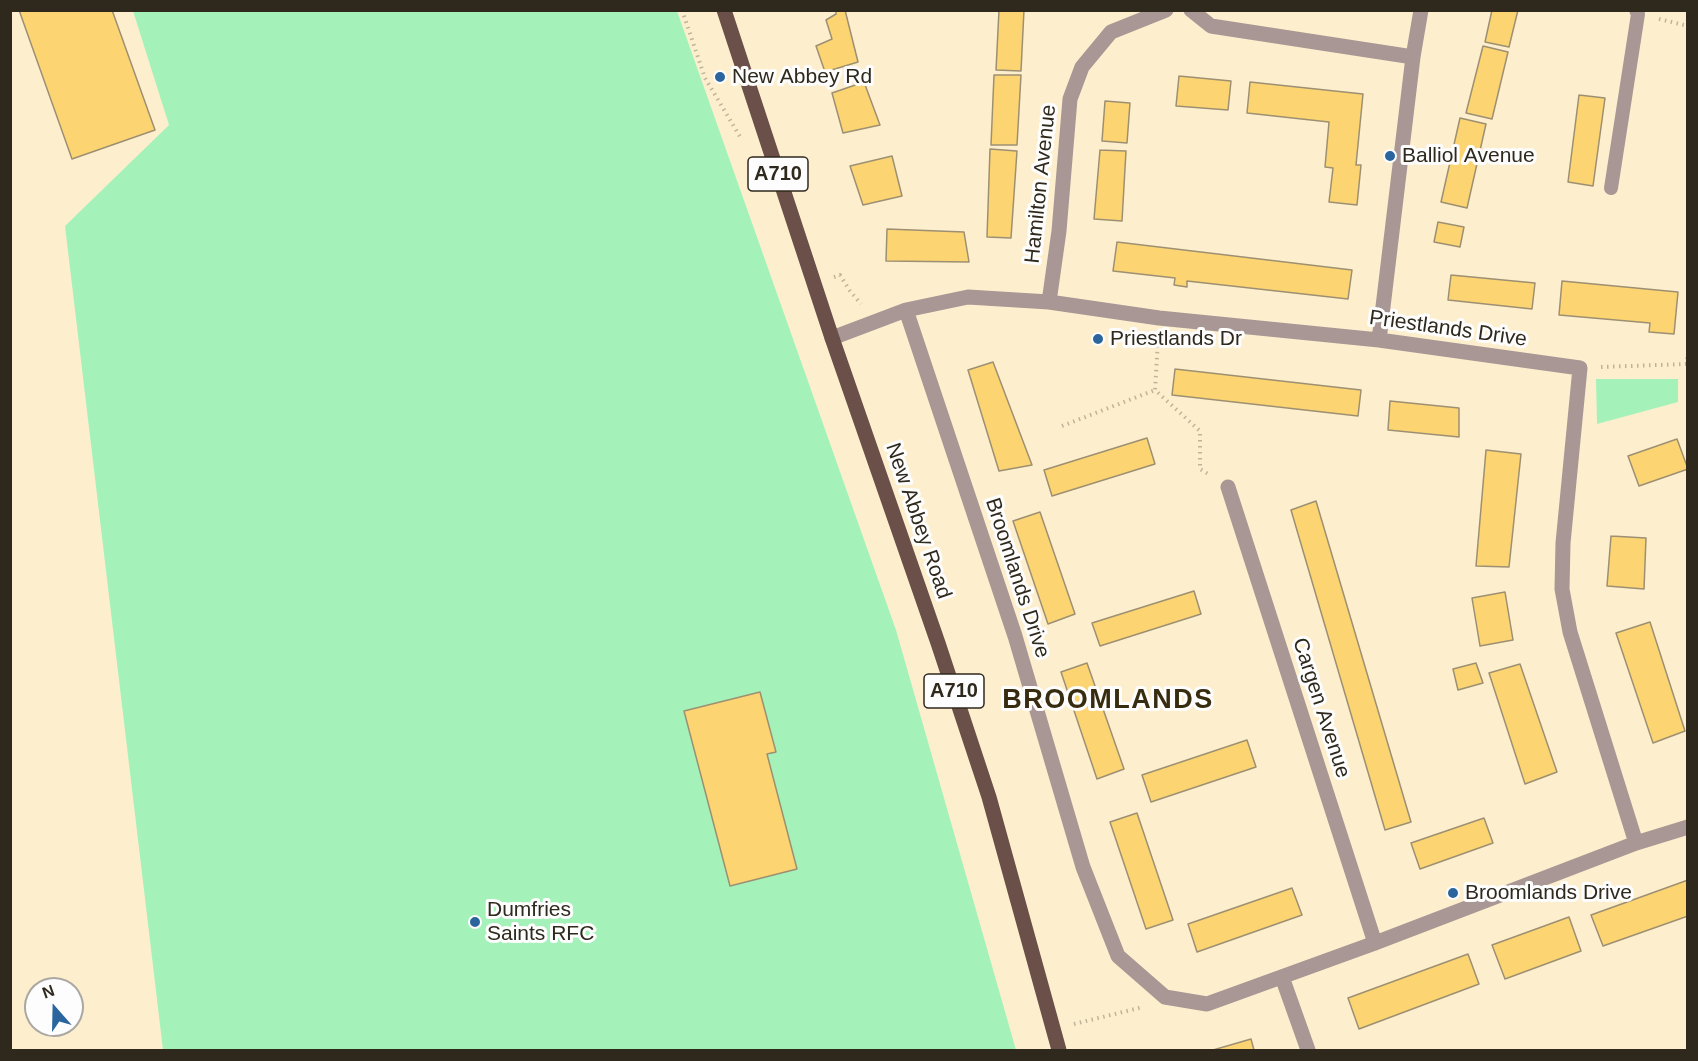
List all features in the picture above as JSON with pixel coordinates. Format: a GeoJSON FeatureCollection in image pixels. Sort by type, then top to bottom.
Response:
{"type":"FeatureCollection","features":[{"type":"Feature","properties":{"kind":"main road","name":"New Abbey Road"},"geometry":{"type":"LineString","coordinates":[[724,10],[832,338],[989,797],[1059,1050]]}},
{"type":"Feature","properties":{"kind":"street","name":"Hamilton Avenue"},"geometry":{"type":"LineString","coordinates":[[1049,302],[1059,231],[1070,99],[1082,67],[1111,32],[1166,10]]}},
{"type":"Feature","properties":{"kind":"street"},"geometry":{"type":"LineString","coordinates":[[1191,10],[1211,26],[1413,57]]}},
{"type":"Feature","properties":{"kind":"street"},"geometry":{"type":"LineString","coordinates":[[1379,340],[1413,57],[1421,10]]}},
{"type":"Feature","properties":{"kind":"street","name":"Priestlands Drive"},"geometry":{"type":"LineString","coordinates":[[832,338],[906,310],[968,297],[1049,302],[1159,318],[1379,340],[1580,368]]}},
{"type":"Feature","properties":{"kind":"street","name":"Broomlands Drive"},"geometry":{"type":"LineString","coordinates":[[906,310],[1015,636],[1083,867],[1118,956],[1165,997],[1207,1004],[1282,978],[1636,843],[1688,827]]}},
{"type":"Feature","properties":{"kind":"street"},"geometry":{"type":"LineString","coordinates":[[1580,368],[1563,543],[1562,589],[1570,632],[1636,843]]}},
{"type":"Feature","properties":{"kind":"street","name":"Cargen Avenue"},"geometry":{"type":"LineString","coordinates":[[1228,487],[1375,943]]}},
{"type":"Feature","properties":{"kind":"street"},"geometry":{"type":"LineString","coordinates":[[1282,978],[1308,1050]]}},
{"type":"Feature","properties":{"kind":"lane"},"geometry":{"type":"LineString","coordinates":[[1611,188],[1637,12]]}},
{"type":"Feature","properties":{"kind":"path"},"geometry":{"type":"LineString","coordinates":[[1637,12],[1688,26]]}},
{"type":"Feature","properties":{"kind":"path"},"geometry":{"type":"LineString","coordinates":[[1155,390],[1159,318]]}},
{"type":"Feature","properties":{"kind":"path"},"geometry":{"type":"LineString","coordinates":[[1580,368],[1686,364],[1688,355]]}},
{"type":"Feature","properties":{"kind":"path"},"geometry":{"type":"LineString","coordinates":[[1062,426],[1155,390]]}},
{"type":"Feature","properties":{"kind":"path"},"geometry":{"type":"LineString","coordinates":[[1155,390],[1200,431],[1200,469],[1228,487]]}},
{"type":"Feature","properties":{"kind":"path"},"geometry":{"type":"LineString","coordinates":[[1053,1029],[1176,999]]}},
{"type":"Feature","properties":{"kind":"green space"},"geometry":{"type":"Polygon","coordinates":[[[133,11],[677,11],[896,630],[1016,1050],[163,1050],[65,226],[169,125],[133,11]]]}},
{"type":"Feature","properties":{"kind":"green space"},"geometry":{"type":"Polygon","coordinates":[[[1596,379],[1678,379],[1678,402],[1597,424],[1596,379]]]}},
{"type":"Feature","properties":{"kind":"building"},"geometry":{"type":"Polygon","coordinates":[[[19,10],[112,10],[155,130],[72,159],[19,10]]]}},
{"type":"Feature","properties":{"kind":"building"},"geometry":{"type":"Polygon","coordinates":[[[836,10],[845,10],[858,62],[825,72],[816,46],[832,39],[826,20],[836,14],[836,10]]]}},
{"type":"Feature","properties":{"kind":"building"},"geometry":{"type":"Polygon","coordinates":[[[999,10],[1024,10],[1021,71],[996,70],[999,10]]]}},
{"type":"Feature","properties":{"kind":"building"},"geometry":{"type":"Polygon","coordinates":[[[1492,10],[1518,10],[1509,47],[1485,42],[1492,10]]]}},
{"type":"Feature","properties":{"kind":"building"},"geometry":{"type":"Polygon","coordinates":[[[1483,46],[1508,52],[1492,119],[1466,113],[1483,46]]]}},
{"type":"Feature","properties":{"kind":"building"},"geometry":{"type":"Polygon","coordinates":[[[994,75],[1021,75],[1017,145],[991,145],[994,75]]]}},
{"type":"Feature","properties":{"kind":"building"},"geometry":{"type":"Polygon","coordinates":[[[1179,76],[1231,81],[1228,110],[1176,106],[1179,76]]]}},
{"type":"Feature","properties":{"kind":"building"},"geometry":{"type":"Polygon","coordinates":[[[864,82],[880,125],[843,133],[832,93],[864,82]]]}},
{"type":"Feature","properties":{"kind":"building"},"geometry":{"type":"Polygon","coordinates":[[[1250,82],[1363,94],[1356,165],[1361,165],[1357,205],[1329,202],[1333,168],[1325,167],[1329,122],[1247,113],[1250,82]]]}},
{"type":"Feature","properties":{"kind":"building"},"geometry":{"type":"Polygon","coordinates":[[[1579,95],[1605,98],[1593,186],[1568,182],[1579,95]]]}},
{"type":"Feature","properties":{"kind":"building"},"geometry":{"type":"Polygon","coordinates":[[[1105,101],[1130,103],[1127,143],[1102,141],[1105,101]]]}},
{"type":"Feature","properties":{"kind":"building"},"geometry":{"type":"Polygon","coordinates":[[[1460,118],[1486,124],[1467,208],[1441,202],[1460,118]]]}},
{"type":"Feature","properties":{"kind":"building"},"geometry":{"type":"Polygon","coordinates":[[[990,149],[1017,151],[1011,238],[987,237],[990,149]]]}},
{"type":"Feature","properties":{"kind":"building"},"geometry":{"type":"Polygon","coordinates":[[[1100,150],[1126,151],[1122,221],[1094,219],[1100,150]]]}},
{"type":"Feature","properties":{"kind":"building"},"geometry":{"type":"Polygon","coordinates":[[[892,156],[902,196],[863,205],[850,166],[892,156]]]}},
{"type":"Feature","properties":{"kind":"building"},"geometry":{"type":"Polygon","coordinates":[[[1438,222],[1464,227],[1460,247],[1434,242],[1438,222]]]}},
{"type":"Feature","properties":{"kind":"building"},"geometry":{"type":"Polygon","coordinates":[[[887,229],[964,232],[969,262],[886,261],[887,229]]]}},
{"type":"Feature","properties":{"kind":"building"},"geometry":{"type":"Polygon","coordinates":[[[1117,242],[1352,270],[1348,299],[1187,281],[1187,287],[1174,285],[1175,278],[1113,271],[1117,242]]]}},
{"type":"Feature","properties":{"kind":"building"},"geometry":{"type":"Polygon","coordinates":[[[1451,275],[1535,283],[1532,309],[1448,300],[1451,275]]]}},
{"type":"Feature","properties":{"kind":"building"},"geometry":{"type":"Polygon","coordinates":[[[1562,281],[1678,292],[1674,334],[1649,332],[1650,323],[1559,315],[1562,281]]]}},
{"type":"Feature","properties":{"kind":"building"},"geometry":{"type":"Polygon","coordinates":[[[993,362],[1032,465],[999,471],[968,370],[993,362]]]}},
{"type":"Feature","properties":{"kind":"building"},"geometry":{"type":"Polygon","coordinates":[[[1175,369],[1361,390],[1358,416],[1172,395],[1175,369]]]}},
{"type":"Feature","properties":{"kind":"building"},"geometry":{"type":"Polygon","coordinates":[[[1390,401],[1459,408],[1459,437],[1388,430],[1390,401]]]}},
{"type":"Feature","properties":{"kind":"building"},"geometry":{"type":"Polygon","coordinates":[[[1147,438],[1155,464],[1052,496],[1044,470],[1147,438]]]}},
{"type":"Feature","properties":{"kind":"building"},"geometry":{"type":"Polygon","coordinates":[[[1677,439],[1688,469],[1639,486],[1628,456],[1677,439]]]}},
{"type":"Feature","properties":{"kind":"building"},"geometry":{"type":"Polygon","coordinates":[[[1486,450],[1521,454],[1509,567],[1476,566],[1486,450]]]}},
{"type":"Feature","properties":{"kind":"building"},"geometry":{"type":"Polygon","coordinates":[[[1316,501],[1411,822],[1385,830],[1291,510],[1316,501]]]}},
{"type":"Feature","properties":{"kind":"building"},"geometry":{"type":"Polygon","coordinates":[[[1040,512],[1075,614],[1048,624],[1013,521],[1040,512]]]}},
{"type":"Feature","properties":{"kind":"building"},"geometry":{"type":"Polygon","coordinates":[[[1611,536],[1646,538],[1644,589],[1607,586],[1611,536]]]}},
{"type":"Feature","properties":{"kind":"building"},"geometry":{"type":"Polygon","coordinates":[[[1194,591],[1201,614],[1100,646],[1092,623],[1194,591]]]}},
{"type":"Feature","properties":{"kind":"building"},"geometry":{"type":"Polygon","coordinates":[[[1505,592],[1513,640],[1480,646],[1472,598],[1505,592]]]}},
{"type":"Feature","properties":{"kind":"building"},"geometry":{"type":"Polygon","coordinates":[[[1650,622],[1685,731],[1653,743],[1616,633],[1650,622]]]}},
{"type":"Feature","properties":{"kind":"building"},"geometry":{"type":"Polygon","coordinates":[[[1087,663],[1124,769],[1097,779],[1061,672],[1087,663]]]}},
{"type":"Feature","properties":{"kind":"building"},"geometry":{"type":"Polygon","coordinates":[[[1476,663],[1483,683],[1458,690],[1453,669],[1476,663]]]}},
{"type":"Feature","properties":{"kind":"building"},"geometry":{"type":"Polygon","coordinates":[[[1520,664],[1557,772],[1525,784],[1489,673],[1520,664]]]}},
{"type":"Feature","properties":{"kind":"building"},"geometry":{"type":"Polygon","coordinates":[[[760,692],[776,752],[767,754],[797,869],[730,886],[684,711],[760,692]]]}},
{"type":"Feature","properties":{"kind":"building"},"geometry":{"type":"Polygon","coordinates":[[[1247,740],[1256,767],[1151,802],[1142,775],[1247,740]]]}},
{"type":"Feature","properties":{"kind":"building"},"geometry":{"type":"Polygon","coordinates":[[[1137,813],[1173,920],[1146,929],[1110,822],[1137,813]]]}},
{"type":"Feature","properties":{"kind":"building"},"geometry":{"type":"Polygon","coordinates":[[[1484,818],[1493,843],[1420,869],[1411,843],[1484,818]]]}},
{"type":"Feature","properties":{"kind":"building"},"geometry":{"type":"Polygon","coordinates":[[[1688,880],[1688,916],[1603,946],[1591,915],[1688,880]]]}},
{"type":"Feature","properties":{"kind":"building"},"geometry":{"type":"Polygon","coordinates":[[[1292,888],[1302,915],[1197,952],[1188,924],[1292,888]]]}},
{"type":"Feature","properties":{"kind":"building"},"geometry":{"type":"Polygon","coordinates":[[[1569,917],[1581,951],[1505,979],[1492,945],[1569,917]]]}},
{"type":"Feature","properties":{"kind":"building"},"geometry":{"type":"Polygon","coordinates":[[[1468,954],[1479,984],[1359,1029],[1348,998],[1468,954]]]}},
{"type":"Feature","properties":{"kind":"building"},"geometry":{"type":"Polygon","coordinates":[[[1251,1039],[1254,1050],[1213,1050],[1251,1039]]]}},
{"type":"Feature","properties":{"kind":"place","name":"New Abbey Rd"},"geometry":{"type":"Point","coordinates":[720,77]}},
{"type":"Feature","properties":{"kind":"place","name":"Balliol Avenue"},"geometry":{"type":"Point","coordinates":[1390,156]}},
{"type":"Feature","properties":{"kind":"place","name":"Priestlands Dr"},"geometry":{"type":"Point","coordinates":[1098,339]}},
{"type":"Feature","properties":{"kind":"place","name":"Broomlands Drive"},"geometry":{"type":"Point","coordinates":[1453,893]}},
{"type":"Feature","properties":{"kind":"place","name":"Dumfries Saints RFC"},"geometry":{"type":"Point","coordinates":[475,922]}},
{"type":"Feature","properties":{"kind":"district","name":"BROOMLANDS"},"geometry":{"type":"Point","coordinates":[1108,701]}}]}
